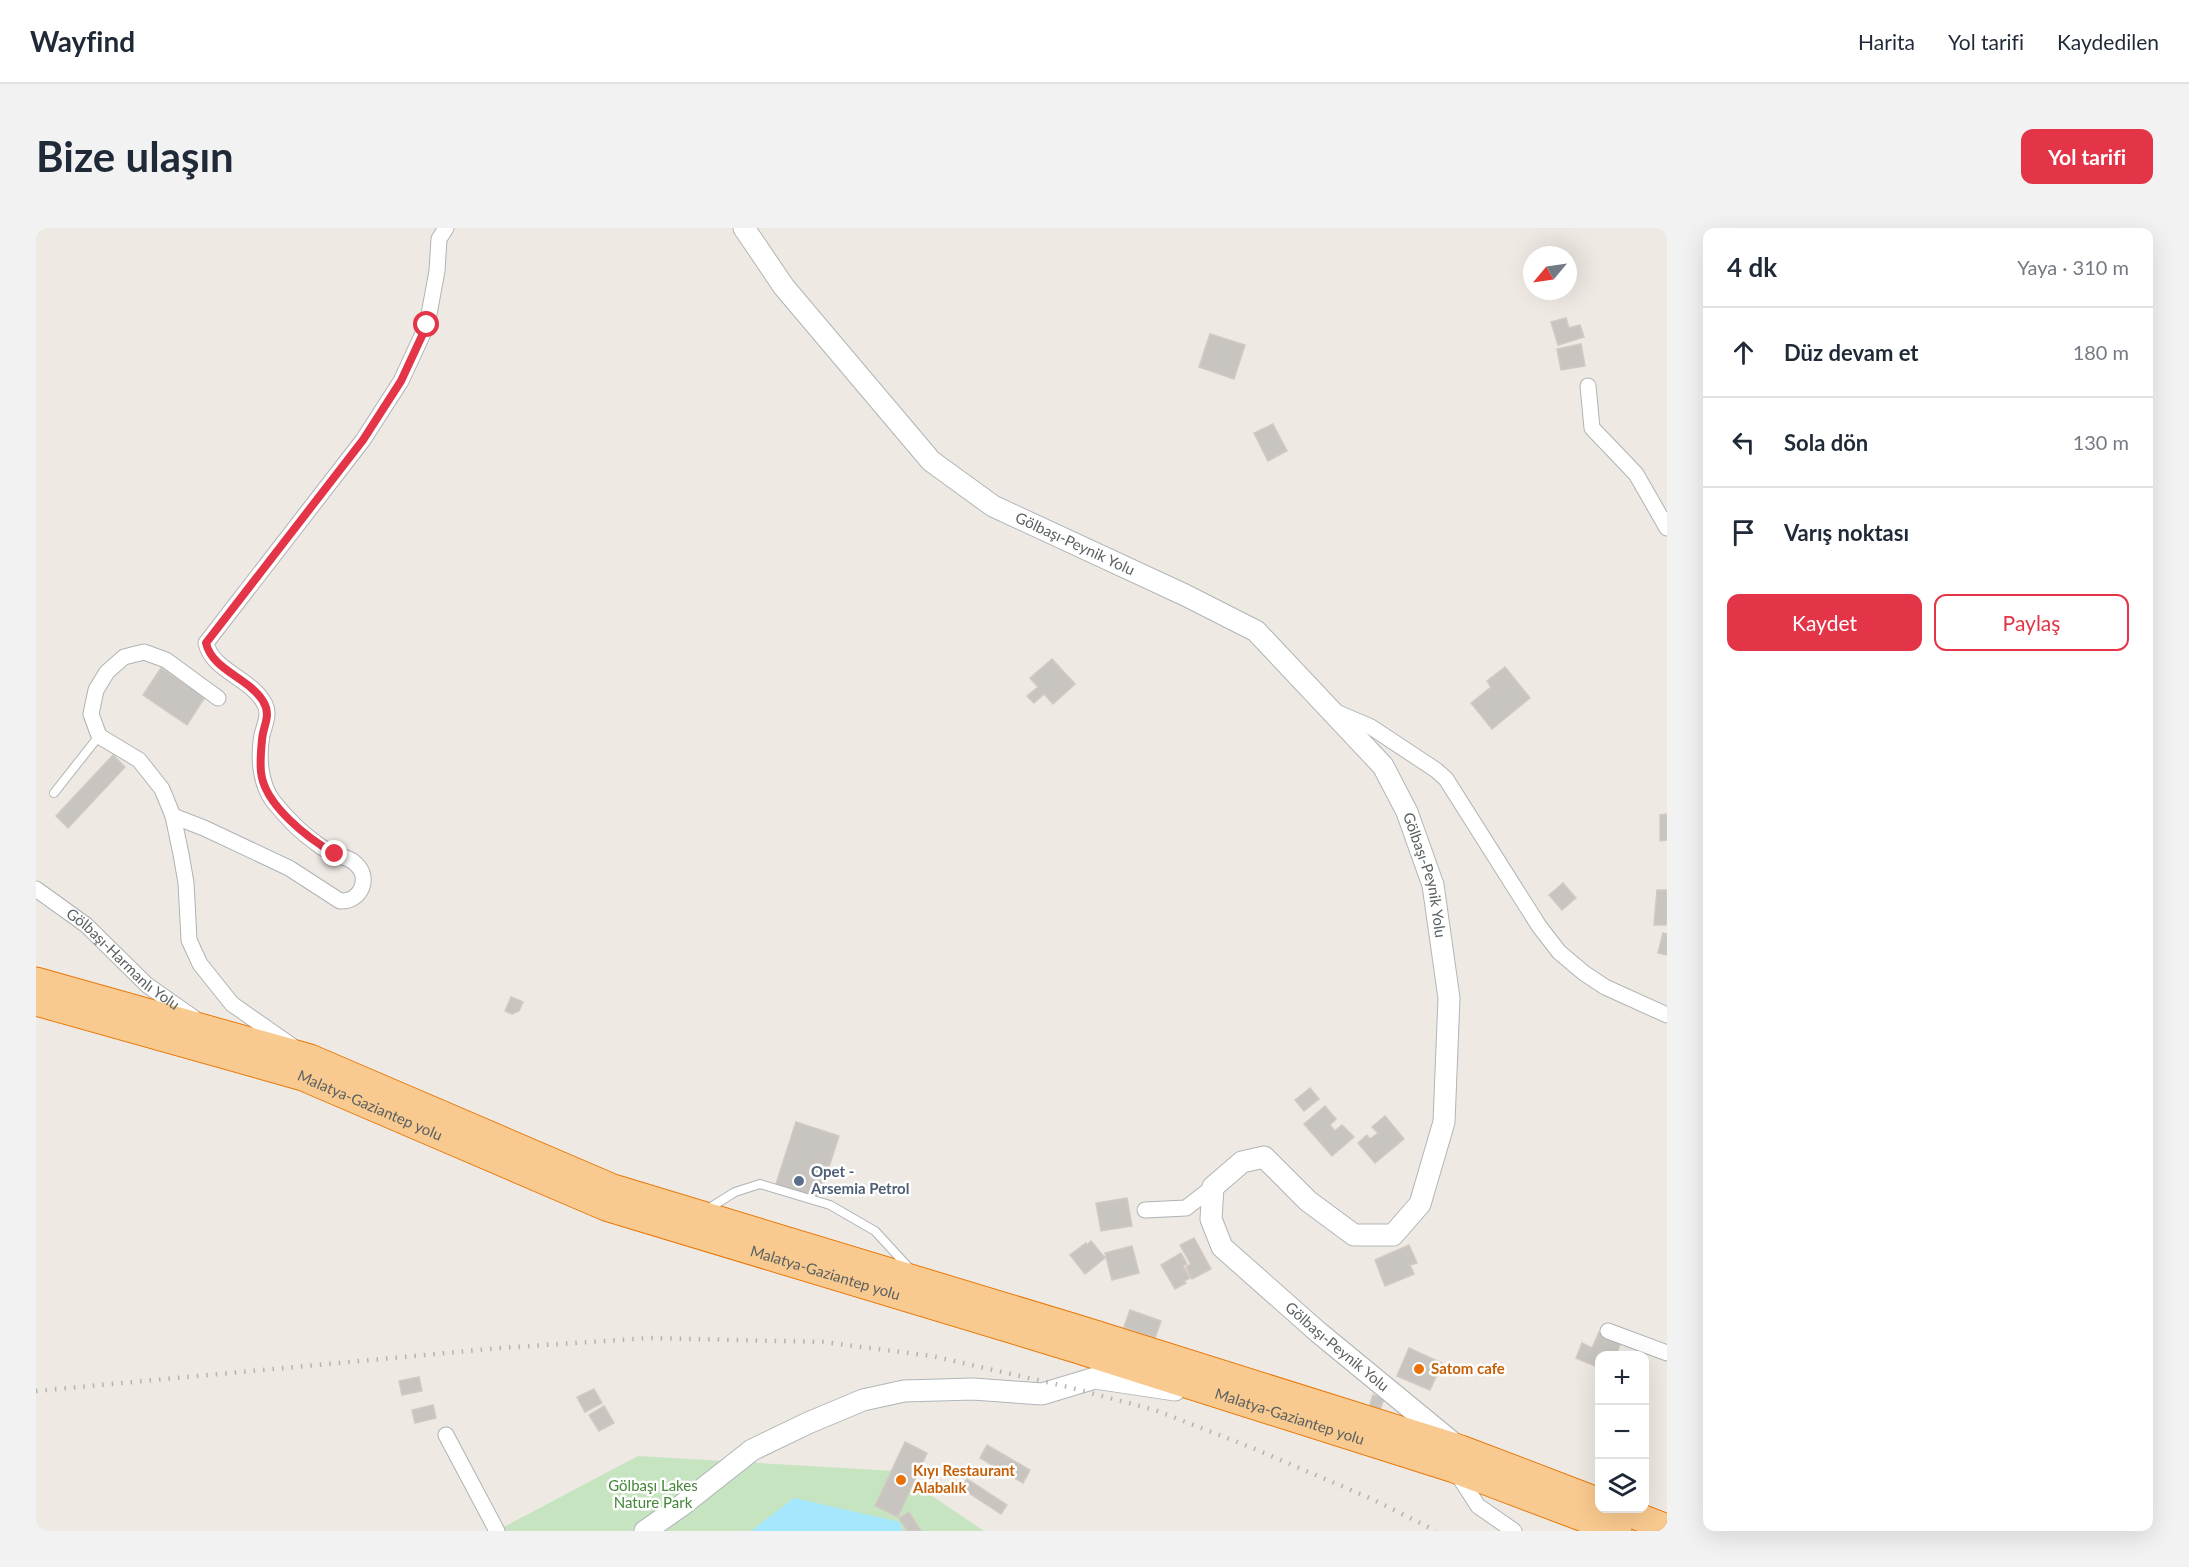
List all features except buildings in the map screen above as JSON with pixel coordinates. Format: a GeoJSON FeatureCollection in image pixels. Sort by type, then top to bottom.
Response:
{"type":"FeatureCollection","features":[{"type":"Feature","properties":{"kind":"highway","name":"Malatya-Gaziantep yolu"},"geometry":{"type":"LineString","coordinates":[[36,981],[310,1058],[613,1188],[1082,1330],[1457,1459],[1618,1531]]}},
{"type":"Feature","properties":{"kind":"highway","name":"Malatya-Gaziantep yolu"},"geometry":{"type":"LineString","coordinates":[[36,1002],[303,1077],[606,1207],[1227,1397],[1457,1459],[1595,1501]]}},
{"type":"Feature","properties":{"kind":"highway"},"geometry":{"type":"LineString","coordinates":[[1627,1513],[1667,1528]]}},
{"type":"Feature","properties":{"kind":"street"},"geometry":{"type":"LineString","coordinates":[[173,816],[290,868],[340,901],[347,902],[360,892],[363,882],[358,866],[349,858],[335,854],[315,843],[271,799],[261,774],[262,737],[268,717],[263,700],[218,662],[208,651],[206,643],[363,440],[401,381],[427,325],[437,271],[439,239],[446,228]]}},
{"type":"Feature","properties":{"kind":"street","name":"Gölbaşı-Peynik Yolu"},"geometry":{"type":"LineString","coordinates":[[744,228],[784,286],[931,461],[993,506],[1185,595],[1256,631],[1383,766],[1407,812],[1433,885],[1449,998],[1444,1122],[1420,1204],[1394,1235],[1354,1235],[1308,1201],[1264,1157],[1242,1162],[1213,1187],[1211,1219],[1222,1247],[1457,1459]]}},
{"type":"Feature","properties":{"kind":"street"},"geometry":{"type":"LineString","coordinates":[[1588,386],[1592,428],[1636,474],[1667,528]]}},
{"type":"Feature","properties":{"kind":"street"},"geometry":{"type":"LineString","coordinates":[[218,698],[166,660],[144,652],[124,657],[107,672],[96,690],[91,714],[99,736],[139,760],[162,789],[173,816],[186,883],[189,940],[200,964],[232,1004],[310,1058]]}},
{"type":"Feature","properties":{"kind":"street"},"geometry":{"type":"LineString","coordinates":[[1331,710],[1371,727],[1446,779],[1539,926],[1559,952],[1605,987],[1667,1015]]}},
{"type":"Feature","properties":{"kind":"street","name":"Gölbaşı-Harmanlı Yolu"},"geometry":{"type":"LineString","coordinates":[[36,889],[86,924],[147,985],[212,1030]]}},
{"type":"Feature","properties":{"kind":"street"},"geometry":{"type":"LineString","coordinates":[[1144,1210],[1186,1208],[1213,1187]]}},
{"type":"Feature","properties":{"kind":"street"},"geometry":{"type":"LineString","coordinates":[[1608,1331],[1667,1353]]}},
{"type":"Feature","properties":{"kind":"street"},"geometry":{"type":"LineString","coordinates":[[645,1531],[752,1450],[863,1400],[904,1391],[973,1389],[1042,1394],[1095,1378],[1227,1397]]}},
{"type":"Feature","properties":{"kind":"street"},"geometry":{"type":"LineString","coordinates":[[446,1435],[497,1531]]}},
{"type":"Feature","properties":{"kind":"street"},"geometry":{"type":"LineString","coordinates":[[1457,1459],[1478,1506],[1514,1531]]}},
{"type":"Feature","properties":{"kind":"lane"},"geometry":{"type":"LineString","coordinates":[[54,793],[99,736]]}},
{"type":"Feature","properties":{"kind":"lane"},"geometry":{"type":"LineString","coordinates":[[699,1214],[735,1192],[760,1184],[830,1204],[875,1231],[921,1281]]}},
{"type":"Feature","properties":{"kind":"green space","name":"Gölbaşı Lakes Nature Park"},"geometry":{"type":"Polygon","coordinates":[[[638,1456],[895,1471],[984,1531],[496,1531],[638,1456]]]}},
{"type":"Feature","properties":{"kind":"water"},"geometry":{"type":"Polygon","coordinates":[[[794,1498],[900,1522],[902,1531],[751,1531],[794,1498]]]}},
{"type":"Feature","properties":{"kind":"railway"},"geometry":{"type":"LineString","coordinates":[[36,1391],[500,1348],[649,1338],[823,1342],[932,1356],[1068,1387],[1155,1410],[1250,1447],[1372,1499],[1436,1531]]}},
{"type":"Feature","properties":{"kind":"place","name":"Opet - Arsemia Petrol"},"geometry":{"type":"Point","coordinates":[799,1181]}},
{"type":"Feature","properties":{"kind":"place","name":"Satom cafe"},"geometry":{"type":"Point","coordinates":[1419,1369]}},
{"type":"Feature","properties":{"kind":"place","name":"Kıyı Restaurant Alabalık"},"geometry":{"type":"Point","coordinates":[901,1480]}},
{"type":"Feature","properties":{"kind":"route"},"geometry":{"type":"LineString","coordinates":[[335,854],[315,843],[271,799],[261,774],[262,737],[268,717],[263,700],[218,662],[208,651],[206,643],[363,440],[401,381],[427,325]]}}]}
